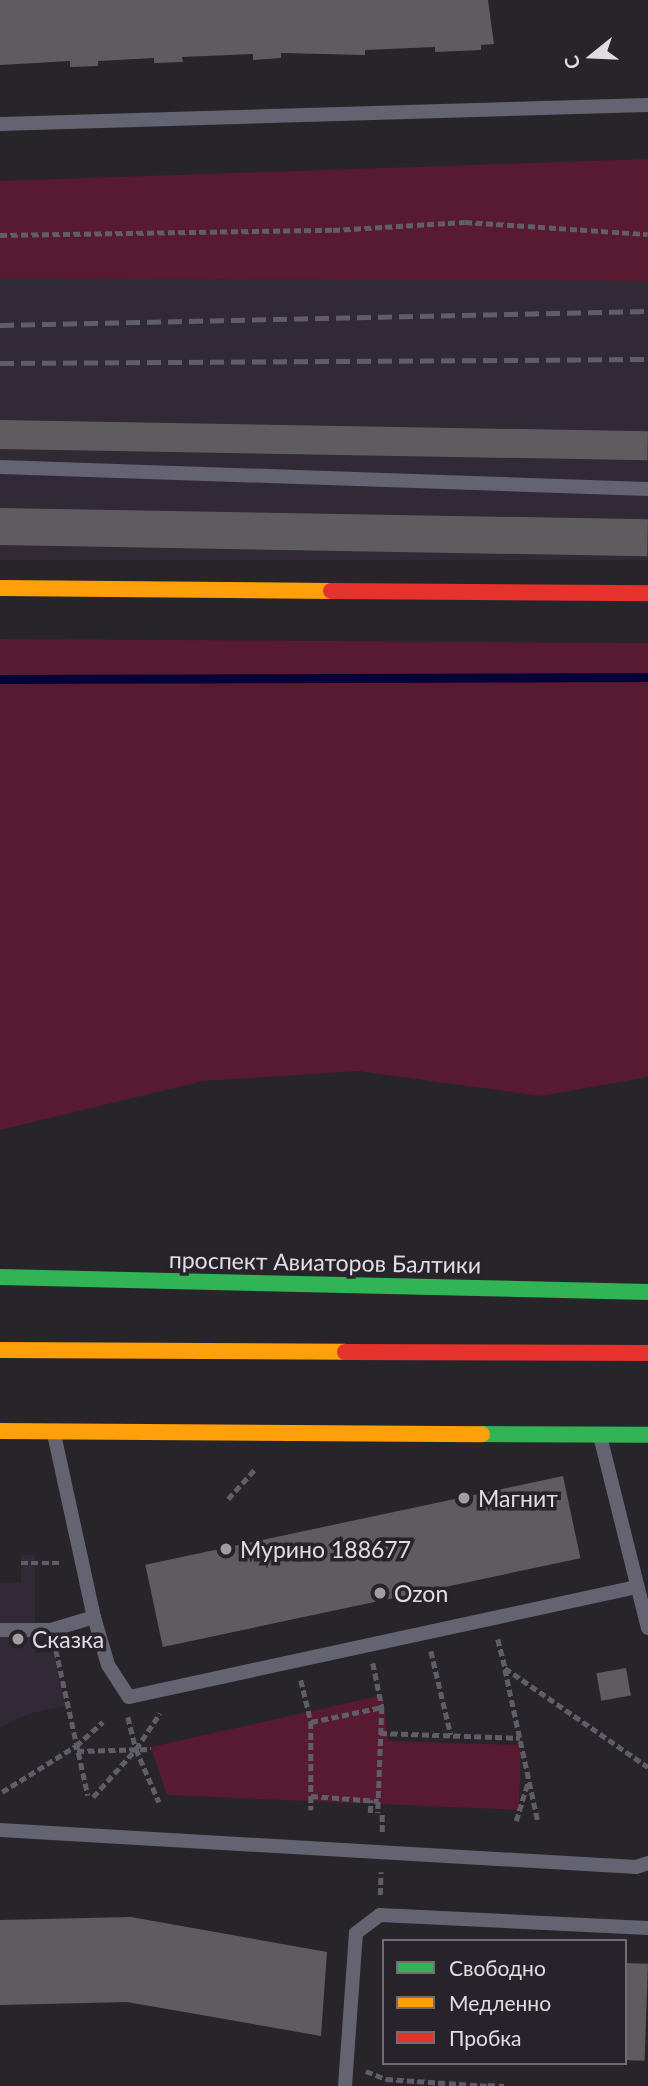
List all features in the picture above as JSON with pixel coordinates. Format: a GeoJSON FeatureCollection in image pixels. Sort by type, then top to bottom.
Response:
{"type":"FeatureCollection","features":[{"type":"Feature","properties":{"kind":"street"},"geometry":{"type":"LineString","coordinates":[[0,589],[648,593]]}},
{"type":"Feature","properties":{"kind":"street","name":"проспект Авиаторов Балтики"},"geometry":{"type":"LineString","coordinates":[[0,1278],[648,1292]]}},
{"type":"Feature","properties":{"kind":"street"},"geometry":{"type":"LineString","coordinates":[[0,1350],[648,1353]]}},
{"type":"Feature","properties":{"kind":"street"},"geometry":{"type":"LineString","coordinates":[[0,1431],[648,1435]]}},
{"type":"Feature","properties":{"kind":"lane"},"geometry":{"type":"LineString","coordinates":[[0,124],[648,105]]}},
{"type":"Feature","properties":{"kind":"lane"},"geometry":{"type":"LineString","coordinates":[[0,467],[648,489]]}},
{"type":"Feature","properties":{"kind":"lane"},"geometry":{"type":"LineString","coordinates":[[53,1431],[94,1617],[108,1665],[129,1697],[637,1587]]}},
{"type":"Feature","properties":{"kind":"lane"},"geometry":{"type":"LineString","coordinates":[[600,1435],[648,1629]]}},
{"type":"Feature","properties":{"kind":"lane"},"geometry":{"type":"LineString","coordinates":[[0,1630],[51,1630],[94,1617]]}},
{"type":"Feature","properties":{"kind":"lane"},"geometry":{"type":"LineString","coordinates":[[0,1830],[636,1867],[648,1863]]}},
{"type":"Feature","properties":{"kind":"lane"},"geometry":{"type":"LineString","coordinates":[[345,2086],[356,1933],[380,1915],[648,1928]]}},
{"type":"Feature","properties":{"kind":"path"},"geometry":{"type":"LineString","coordinates":[[0,235],[333,230],[465,222],[648,234]]}},
{"type":"Feature","properties":{"kind":"path"},"geometry":{"type":"LineString","coordinates":[[228,1499],[258,1464]]}},
{"type":"Feature","properties":{"kind":"path"},"geometry":{"type":"LineString","coordinates":[[21,1563],[66,1563]]}},
{"type":"Feature","properties":{"kind":"path"},"geometry":{"type":"LineString","coordinates":[[492,1619],[538,1822]]}},
{"type":"Feature","properties":{"kind":"path"},"geometry":{"type":"LineString","coordinates":[[426,1634],[451,1735]]}},
{"type":"Feature","properties":{"kind":"path"},"geometry":{"type":"LineString","coordinates":[[56,1649],[77,1749],[91,1797],[136,1749],[162,1710]]}},
{"type":"Feature","properties":{"kind":"path"},"geometry":{"type":"LineString","coordinates":[[505,1668],[648,1767]]}},
{"type":"Feature","properties":{"kind":"path"},"geometry":{"type":"LineString","coordinates":[[311,1810],[311,1722],[382,1707],[378,1813]]}},
{"type":"Feature","properties":{"kind":"path"},"geometry":{"type":"LineString","coordinates":[[128,1717],[136,1749],[159,1802]]}},
{"type":"Feature","properties":{"kind":"path"},"geometry":{"type":"LineString","coordinates":[[2,1792],[77,1749],[103,1722]]}},
{"type":"Feature","properties":{"kind":"path"},"geometry":{"type":"LineString","coordinates":[[380,1733],[520,1738]]}},
{"type":"Feature","properties":{"kind":"path"},"geometry":{"type":"LineString","coordinates":[[77,1749],[151,1749]]}},
{"type":"Feature","properties":{"kind":"path"},"geometry":{"type":"LineString","coordinates":[[516,1821],[529,1781]]}},
{"type":"Feature","properties":{"kind":"path"},"geometry":{"type":"LineString","coordinates":[[311,1796],[379,1801]]}},
{"type":"Feature","properties":{"kind":"path"},"geometry":{"type":"LineString","coordinates":[[370,1813],[371,1800]]}},
{"type":"Feature","properties":{"kind":"path"},"geometry":{"type":"LineString","coordinates":[[365,2078],[366,2056]]}},
{"type":"Feature","properties":{"kind":"path"},"geometry":{"type":"LineString","coordinates":[[365,2070],[386,2079],[504,2086]]}},
{"type":"Feature","properties":{"kind":"shaded area"},"geometry":{"type":"Polygon","coordinates":[[[648,159],[648,281],[0,278],[0,181],[648,159]]]}},
{"type":"Feature","properties":{"kind":"shaded area"},"geometry":{"type":"Polygon","coordinates":[[[0,278],[648,278],[648,560],[0,560],[0,278]]]}},
{"type":"Feature","properties":{"kind":"shaded area"},"geometry":{"type":"Polygon","coordinates":[[[0,639],[648,643],[648,1077],[541,1096],[358,1071],[203,1081],[0,1130],[0,639]]]}},
{"type":"Feature","properties":{"kind":"shaded area","name":"Сказка"},"geometry":{"type":"Polygon","coordinates":[[[21,1555],[35,1555],[35,1653],[53,1652],[66,1706],[31,1713],[0,1727],[0,1583],[21,1583],[21,1555]]]}},
{"type":"Feature","properties":{"kind":"shaded area"},"geometry":{"type":"Polygon","coordinates":[[[383,1695],[388,1741],[521,1745],[519,1810],[167,1795],[151,1747],[383,1695]]]}},
{"type":"Feature","properties":{"kind":"building"},"geometry":{"type":"Polygon","coordinates":[[[0,0],[488,0],[494,44],[481,45],[481,50],[435,52],[435,47],[365,50],[365,55],[281,53],[281,58],[253,60],[253,54],[182,57],[183,62],[154,63],[154,58],[98,61],[98,66],[70,67],[70,61],[0,65],[0,0]]]}},
{"type":"Feature","properties":{"kind":"building"},"geometry":{"type":"Polygon","coordinates":[[[0,420],[648,431],[647,460],[0,449],[0,420]]]}},
{"type":"Feature","properties":{"kind":"building"},"geometry":{"type":"Polygon","coordinates":[[[0,508],[648,519],[647,556],[0,545],[0,508]]]}},
{"type":"Feature","properties":{"kind":"building"},"geometry":{"type":"Polygon","coordinates":[[[563,1476],[580,1558],[163,1647],[145,1565],[563,1476]]]}},
{"type":"Feature","properties":{"kind":"building"},"geometry":{"type":"Polygon","coordinates":[[[626,1668],[631,1696],[601,1701],[596,1673],[626,1668]]]}},
{"type":"Feature","properties":{"kind":"building"},"geometry":{"type":"Polygon","coordinates":[[[131,1917],[327,1952],[321,2036],[127,2002],[0,2005],[0,1920],[131,1917]]]}},
{"type":"Feature","properties":{"kind":"building"},"geometry":{"type":"Polygon","coordinates":[[[627,1963],[648,1964],[645,2061],[627,2060],[627,1963]]]}},
{"type":"Feature","properties":{"kind":"waterway"},"geometry":{"type":"LineString","coordinates":[[0,679],[648,677]]}},
{"type":"Feature","properties":{"kind":"railway"},"geometry":{"type":"LineString","coordinates":[[0,325],[648,311]]}},
{"type":"Feature","properties":{"kind":"railway"},"geometry":{"type":"LineString","coordinates":[[0,363],[648,359]]}},
{"type":"Feature","properties":{"kind":"traffic: fast"},"geometry":{"type":"LineString","coordinates":[[0,1277],[648,1292]]}},
{"type":"Feature","properties":{"kind":"traffic: fast"},"geometry":{"type":"LineString","coordinates":[[482,1434],[648,1435]]}},
{"type":"Feature","properties":{"kind":"traffic: slow"},"geometry":{"type":"LineString","coordinates":[[0,588],[331,591]]}},
{"type":"Feature","properties":{"kind":"traffic: slow"},"geometry":{"type":"LineString","coordinates":[[0,1350],[345,1352]]}},
{"type":"Feature","properties":{"kind":"traffic: slow"},"geometry":{"type":"LineString","coordinates":[[0,1431],[482,1434]]}},
{"type":"Feature","properties":{"kind":"traffic: jam"},"geometry":{"type":"LineString","coordinates":[[331,591],[648,593]]}},
{"type":"Feature","properties":{"kind":"traffic: jam"},"geometry":{"type":"LineString","coordinates":[[345,1352],[648,1353]]}},
{"type":"Feature","properties":{"kind":"place","name":"Магнит"},"geometry":{"type":"Point","coordinates":[464,1498]}},
{"type":"Feature","properties":{"kind":"place","name":"Мурино 188677"},"geometry":{"type":"Point","coordinates":[226,1549]}},
{"type":"Feature","properties":{"kind":"place","name":"Ozon"},"geometry":{"type":"Point","coordinates":[380,1593]}},
{"type":"Feature","properties":{"kind":"place","name":"Сказка"},"geometry":{"type":"Point","coordinates":[18,1639]}}]}
